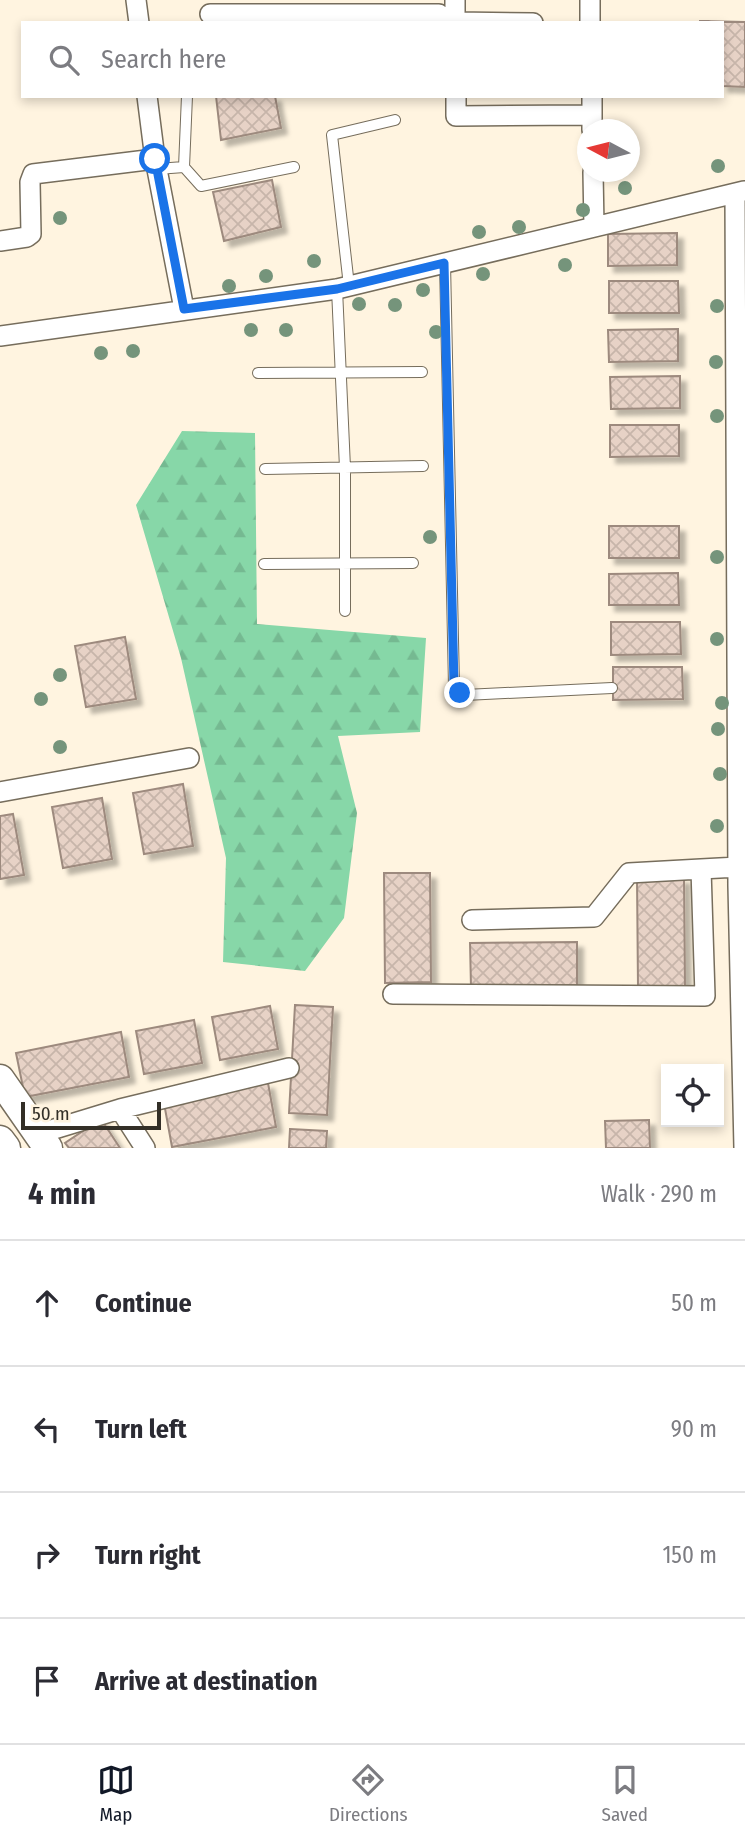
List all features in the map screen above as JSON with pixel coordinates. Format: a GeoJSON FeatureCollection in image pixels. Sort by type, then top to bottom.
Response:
{"type":"FeatureCollection","features":[{"type":"Feature","properties":{"kind":"street"},"geometry":{"type":"LineString","coordinates":[[136,0],[139,21]]}},
{"type":"Feature","properties":{"kind":"street"},"geometry":{"type":"LineString","coordinates":[[450,20],[456,0]]}},
{"type":"Feature","properties":{"kind":"street"},"geometry":{"type":"LineString","coordinates":[[590,0],[590,21]]}},
{"type":"Feature","properties":{"kind":"street"},"geometry":{"type":"LineString","coordinates":[[210,14],[341,7],[478,21]]}},
{"type":"Feature","properties":{"kind":"street"},"geometry":{"type":"LineString","coordinates":[[148,98],[156,164],[184,309]]}},
{"type":"Feature","properties":{"kind":"street"},"geometry":{"type":"LineString","coordinates":[[456,98],[456,116],[592,114]]}},
{"type":"Feature","properties":{"kind":"street"},"geometry":{"type":"LineString","coordinates":[[0,241],[32,234],[30,182],[33,174],[156,164]]}},
{"type":"Feature","properties":{"kind":"street"},"geometry":{"type":"LineString","coordinates":[[593,182],[594,227]]}},
{"type":"Feature","properties":{"kind":"street"},"geometry":{"type":"LineString","coordinates":[[0,336],[343,288],[740,192],[738,867],[744,1148]]}},
{"type":"Feature","properties":{"kind":"street"},"geometry":{"type":"LineString","coordinates":[[0,792],[189,758]]}},
{"type":"Feature","properties":{"kind":"street"},"geometry":{"type":"LineString","coordinates":[[472,920],[594,917],[629,873],[738,867]]}},
{"type":"Feature","properties":{"kind":"street"},"geometry":{"type":"LineString","coordinates":[[393,994],[705,996],[701,869]]}},
{"type":"Feature","properties":{"kind":"street"},"geometry":{"type":"LineString","coordinates":[[0,1079],[43,1141],[120,1109],[289,1068]]}},
{"type":"Feature","properties":{"kind":"street"},"geometry":{"type":"LineString","coordinates":[[120,1109],[145,1148]]}},
{"type":"Feature","properties":{"kind":"street"},"geometry":{"type":"LineString","coordinates":[[0,1140],[6,1148]]}},
{"type":"Feature","properties":{"kind":"lane"},"geometry":{"type":"LineString","coordinates":[[184,167],[187,98]]}},
{"type":"Feature","properties":{"kind":"lane"},"geometry":{"type":"LineString","coordinates":[[345,611],[345,468],[341,371],[343,288],[331,135],[395,120]]}},
{"type":"Feature","properties":{"kind":"lane"},"geometry":{"type":"LineString","coordinates":[[156,164],[184,167],[201,186],[294,167]]}},
{"type":"Feature","properties":{"kind":"lane"},"geometry":{"type":"LineString","coordinates":[[444,263],[456,691],[465,695],[612,688]]}},
{"type":"Feature","properties":{"kind":"lane"},"geometry":{"type":"LineString","coordinates":[[258,373],[422,372]]}},
{"type":"Feature","properties":{"kind":"lane"},"geometry":{"type":"LineString","coordinates":[[265,469],[423,466]]}},
{"type":"Feature","properties":{"kind":"lane"},"geometry":{"type":"LineString","coordinates":[[264,564],[413,563]]}},
{"type":"Feature","properties":{"kind":"green space"},"geometry":{"type":"Polygon","coordinates":[[[182,431],[255,433],[257,624],[426,638],[420,732],[338,736],[357,813],[344,918],[305,971],[223,962],[226,858],[181,658],[136,505],[182,431]]]}},
{"type":"Feature","properties":{"kind":"building"},"geometry":{"type":"Polygon","coordinates":[[[724,22],[745,22],[745,87],[724,86],[724,22]]]}},
{"type":"Feature","properties":{"kind":"building"},"geometry":{"type":"Polygon","coordinates":[[[216,98],[275,98],[281,128],[221,140],[216,98]]]}},
{"type":"Feature","properties":{"kind":"building"},"geometry":{"type":"Polygon","coordinates":[[[272,180],[281,227],[224,241],[213,192],[272,180]]]}},
{"type":"Feature","properties":{"kind":"building"},"geometry":{"type":"Polygon","coordinates":[[[677,233],[677,265],[608,266],[608,234],[677,233]]]}},
{"type":"Feature","properties":{"kind":"building"},"geometry":{"type":"Polygon","coordinates":[[[609,281],[678,281],[679,313],[609,313],[609,281]]]}},
{"type":"Feature","properties":{"kind":"building"},"geometry":{"type":"Polygon","coordinates":[[[678,329],[678,361],[609,362],[608,330],[678,329]]]}},
{"type":"Feature","properties":{"kind":"building"},"geometry":{"type":"Polygon","coordinates":[[[680,376],[680,408],[611,409],[610,377],[680,376]]]}},
{"type":"Feature","properties":{"kind":"building"},"geometry":{"type":"Polygon","coordinates":[[[610,425],[679,425],[679,456],[610,457],[610,425]]]}},
{"type":"Feature","properties":{"kind":"building"},"geometry":{"type":"Polygon","coordinates":[[[609,526],[679,526],[679,558],[609,558],[609,526]]]}},
{"type":"Feature","properties":{"kind":"building"},"geometry":{"type":"Polygon","coordinates":[[[678,573],[679,605],[609,605],[609,574],[678,573]]]}},
{"type":"Feature","properties":{"kind":"building"},"geometry":{"type":"Polygon","coordinates":[[[611,622],[680,622],[681,654],[611,655],[611,622]]]}},
{"type":"Feature","properties":{"kind":"building"},"geometry":{"type":"Polygon","coordinates":[[[125,637],[136,699],[86,707],[75,646],[125,637]]]}},
{"type":"Feature","properties":{"kind":"building"},"geometry":{"type":"Polygon","coordinates":[[[613,667],[682,667],[683,699],[613,700],[613,667]]]}},
{"type":"Feature","properties":{"kind":"building"},"geometry":{"type":"Polygon","coordinates":[[[183,784],[193,846],[144,854],[133,793],[183,784]]]}},
{"type":"Feature","properties":{"kind":"building"},"geometry":{"type":"Polygon","coordinates":[[[102,798],[112,859],[63,868],[52,807],[102,798]]]}},
{"type":"Feature","properties":{"kind":"building"},"geometry":{"type":"Polygon","coordinates":[[[13,814],[24,875],[0,879],[0,816],[13,814]]]}},
{"type":"Feature","properties":{"kind":"building"},"geometry":{"type":"Polygon","coordinates":[[[384,873],[430,873],[431,982],[385,983],[384,873]]]}},
{"type":"Feature","properties":{"kind":"building"},"geometry":{"type":"Polygon","coordinates":[[[637,878],[684,878],[685,987],[638,987],[637,878]]]}},
{"type":"Feature","properties":{"kind":"building"},"geometry":{"type":"Polygon","coordinates":[[[577,942],[577,985],[471,987],[470,943],[577,942]]]}},
{"type":"Feature","properties":{"kind":"building"},"geometry":{"type":"Polygon","coordinates":[[[295,1005],[333,1007],[327,1115],[289,1113],[295,1005]]]}},
{"type":"Feature","properties":{"kind":"building"},"geometry":{"type":"Polygon","coordinates":[[[270,1006],[278,1049],[220,1060],[212,1017],[270,1006]]]}},
{"type":"Feature","properties":{"kind":"building"},"geometry":{"type":"Polygon","coordinates":[[[194,1020],[202,1063],[144,1074],[136,1031],[194,1020]]]}},
{"type":"Feature","properties":{"kind":"building"},"geometry":{"type":"Polygon","coordinates":[[[121,1032],[129,1077],[25,1097],[16,1053],[121,1032]]]}},
{"type":"Feature","properties":{"kind":"building"},"geometry":{"type":"Polygon","coordinates":[[[268,1083],[276,1127],[172,1147],[164,1103],[268,1083]]]}},
{"type":"Feature","properties":{"kind":"building"},"geometry":{"type":"Polygon","coordinates":[[[101,1119],[120,1148],[69,1148],[65,1143],[101,1119]]]}},
{"type":"Feature","properties":{"kind":"building"},"geometry":{"type":"Polygon","coordinates":[[[649,1120],[650,1148],[606,1148],[605,1121],[649,1120]]]}},
{"type":"Feature","properties":{"kind":"building"},"geometry":{"type":"Polygon","coordinates":[[[290,1129],[327,1131],[326,1148],[289,1148],[290,1129]]]}},
{"type":"Feature","properties":{"kind":"route"},"geometry":{"type":"LineString","coordinates":[[155,159],[184,309],[337,289],[444,263],[454,685],[460,693]]}}]}
